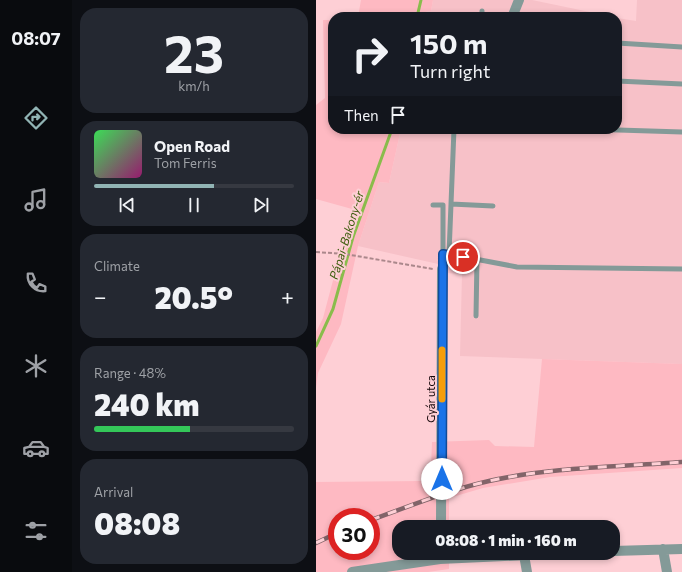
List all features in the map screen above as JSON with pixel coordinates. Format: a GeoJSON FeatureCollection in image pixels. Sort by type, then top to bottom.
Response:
{"type":"FeatureCollection","features":[{"type":"Feature","properties":{"kind":"street"},"geometry":{"type":"LineString","coordinates":[[514,12],[519,0]]}},
{"type":"Feature","properties":{"kind":"street","name":"Gyár utca"},"geometry":{"type":"LineString","coordinates":[[441,520],[442,270]]}},
{"type":"Feature","properties":{"kind":"street"},"geometry":{"type":"LineString","coordinates":[[620,551],[682,549]]}},
{"type":"Feature","properties":{"kind":"street"},"geometry":{"type":"LineString","coordinates":[[663,550],[667,572]]}},
{"type":"Feature","properties":{"kind":"street"},"geometry":{"type":"LineString","coordinates":[[352,572],[377,570],[422,560]]}},
{"type":"Feature","properties":{"kind":"street"},"geometry":{"type":"LineString","coordinates":[[525,560],[527,572]]}},
{"type":"Feature","properties":{"kind":"lane"},"geometry":{"type":"LineString","coordinates":[[622,43],[682,47]]}},
{"type":"Feature","properties":{"kind":"lane"},"geometry":{"type":"LineString","coordinates":[[622,81],[682,84]]}},
{"type":"Feature","properties":{"kind":"lane"},"geometry":{"type":"LineString","coordinates":[[622,130],[682,132]]}},
{"type":"Feature","properties":{"kind":"lane"},"geometry":{"type":"LineString","coordinates":[[449,254],[454,134]]}},
{"type":"Feature","properties":{"kind":"lane"},"geometry":{"type":"LineString","coordinates":[[451,204],[492,206]]}},
{"type":"Feature","properties":{"kind":"lane"},"geometry":{"type":"LineString","coordinates":[[433,205],[443,205],[442,270]]}},
{"type":"Feature","properties":{"kind":"lane"},"geometry":{"type":"LineString","coordinates":[[443,254],[517,267],[682,269]]}},
{"type":"Feature","properties":{"kind":"lane"},"geometry":{"type":"LineString","coordinates":[[476,316],[477,259]]}},
{"type":"Feature","properties":{"kind":"path"},"geometry":{"type":"LineString","coordinates":[[316,252],[344,254],[442,270]]}},
{"type":"Feature","properties":{"kind":"shaded area"},"geometry":{"type":"Polygon","coordinates":[[[361,0],[433,0],[431,11],[427,12],[359,12],[361,0]]]}},
{"type":"Feature","properties":{"kind":"shaded area"},"geometry":{"type":"Polygon","coordinates":[[[433,0],[532,0],[590,12],[427,12],[431,11],[433,0]]]}},
{"type":"Feature","properties":{"kind":"shaded area"},"geometry":{"type":"Polygon","coordinates":[[[637,0],[682,0],[682,364],[460,356],[462,274],[446,273],[447,266],[358,246],[379,182],[389,183],[400,134],[622,134],[622,19],[636,21],[637,0]]]}},
{"type":"Feature","properties":{"kind":"shaded area"},"geometry":{"type":"Polygon","coordinates":[[[323,20],[328,20],[328,134],[400,134],[389,183],[379,182],[358,246],[341,324],[318,373],[316,388],[316,332],[323,318],[352,209],[316,199],[316,105],[325,98],[323,20]]]}},
{"type":"Feature","properties":{"kind":"shaded area"},"geometry":{"type":"Polygon","coordinates":[[[542,359],[682,364],[682,468],[550,477],[483,488],[449,498],[449,520],[392,520],[392,560],[449,560],[449,569],[428,572],[316,572],[316,482],[423,481],[431,468],[432,442],[489,440],[495,446],[534,447],[542,359]]]}},
{"type":"Feature","properties":{"kind":"waterway","name":"Pápai-Bakony-ér"},"geometry":{"type":"LineString","coordinates":[[418,12],[421,0]]}},
{"type":"Feature","properties":{"kind":"waterway","name":"Pápai-Bakony-ér"},"geometry":{"type":"LineString","coordinates":[[316,346],[333,309],[353,237],[390,134]]}},
{"type":"Feature","properties":{"kind":"railway"},"geometry":{"type":"LineString","coordinates":[[380,517],[459,489],[513,476],[585,468],[682,462]]}},
{"type":"Feature","properties":{"kind":"railway"},"geometry":{"type":"LineString","coordinates":[[316,543],[328,537]]}},
{"type":"Feature","properties":{"kind":"slow traffic"},"geometry":{"type":"LineString","coordinates":[[442,350],[442,399]]}},
{"type":"Feature","properties":{"kind":"route"},"geometry":{"type":"LineString","coordinates":[[442,479],[443,254],[463,257]]}}]}
